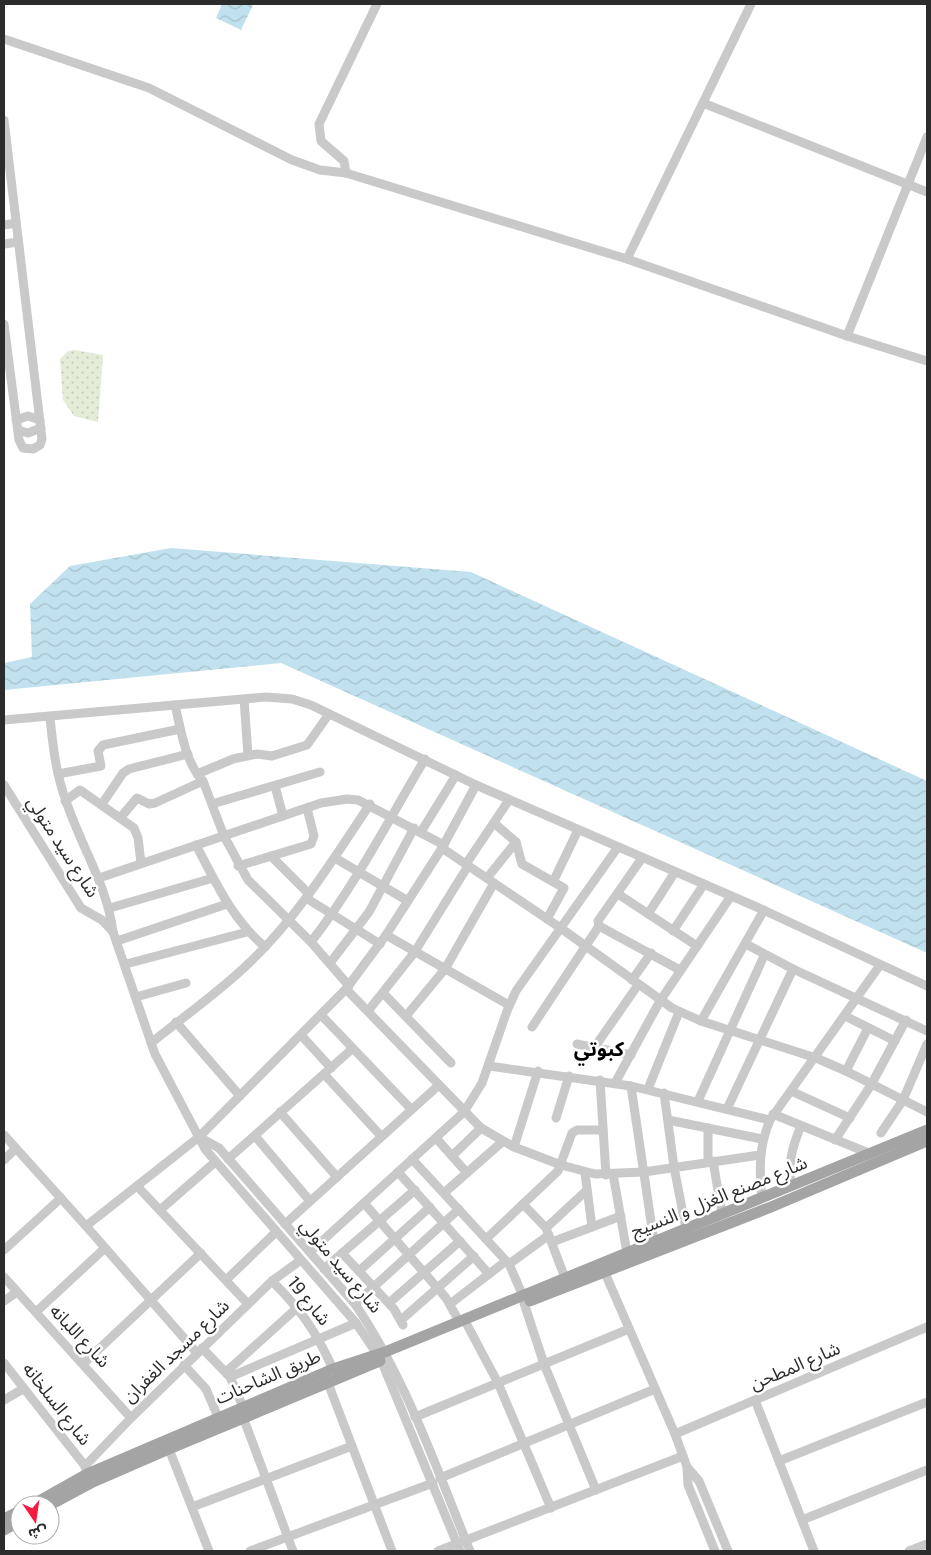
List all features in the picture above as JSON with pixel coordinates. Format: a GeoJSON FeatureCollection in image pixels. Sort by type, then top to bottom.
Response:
{"type":"FeatureCollection","features":[{"type":"Feature","properties":{"kind":"main road","name":"شارع مصنع الغزل و النسيج"},"geometry":{"type":"LineString","coordinates":[[524,1300],[565,1278],[871,1154],[927,1139]]}},
{"type":"Feature","properties":{"kind":"main road","name":"شارع مصنع الغزل و النسيج"},"geometry":{"type":"LineString","coordinates":[[524,1300],[605,1273],[771,1207],[927,1139]]}},
{"type":"Feature","properties":{"kind":"main road","name":"طريق الشاحنات"},"geometry":{"type":"LineString","coordinates":[[47,1495],[86,1470],[218,1417],[243,1412],[328,1383],[383,1356],[464,1322],[524,1300]]}},
{"type":"Feature","properties":{"kind":"main road","name":"طريق الشاحنات"},"geometry":{"type":"LineString","coordinates":[[60,1500],[93,1482],[169,1449],[333,1369],[383,1356]]}},
{"type":"Feature","properties":{"kind":"street"},"geometry":{"type":"LineString","coordinates":[[346,173],[344,161],[321,141],[319,124],[377,4]]}},
{"type":"Feature","properties":{"kind":"street"},"geometry":{"type":"LineString","coordinates":[[627,259],[751,4]]}},
{"type":"Feature","properties":{"kind":"street"},"geometry":{"type":"LineString","coordinates":[[4,39],[149,88],[292,160],[320,170],[346,173],[627,259],[848,336],[927,361]]}},
{"type":"Feature","properties":{"kind":"street"},"geometry":{"type":"LineString","coordinates":[[703,103],[927,192]]}},
{"type":"Feature","properties":{"kind":"street"},"geometry":{"type":"LineString","coordinates":[[4,120],[42,442],[33,449],[23,448],[20,444],[4,324]]}},
{"type":"Feature","properties":{"kind":"street"},"geometry":{"type":"LineString","coordinates":[[848,336],[927,137]]}},
{"type":"Feature","properties":{"kind":"street"},"geometry":{"type":"LineString","coordinates":[[4,225],[16,223]]}},
{"type":"Feature","properties":{"kind":"street"},"geometry":{"type":"LineString","coordinates":[[4,244],[18,242]]}},
{"type":"Feature","properties":{"kind":"street"},"geometry":{"type":"LineString","coordinates":[[16,420],[28,416],[40,424]]}},
{"type":"Feature","properties":{"kind":"street"},"geometry":{"type":"LineString","coordinates":[[18,430],[28,433],[40,424]]}},
{"type":"Feature","properties":{"kind":"street"},"geometry":{"type":"LineString","coordinates":[[4,720],[50,718],[244,699],[276,697],[292,699],[425,758],[509,800],[764,910],[927,986]]}},
{"type":"Feature","properties":{"kind":"street"},"geometry":{"type":"LineString","coordinates":[[244,699],[248,755]]}},
{"type":"Feature","properties":{"kind":"street"},"geometry":{"type":"LineString","coordinates":[[175,705],[188,754],[212,804],[238,866],[255,889],[289,920],[330,962],[368,1011],[481,1128],[502,1142],[585,1173],[644,1172],[760,1155]]}},
{"type":"Feature","properties":{"kind":"street"},"geometry":{"type":"LineString","coordinates":[[121,817],[137,798],[149,804],[155,803],[200,778],[248,755],[272,756],[307,745],[328,714]]}},
{"type":"Feature","properties":{"kind":"street"},"geometry":{"type":"LineString","coordinates":[[50,718],[58,774],[66,801],[110,908],[115,936],[227,904]]}},
{"type":"Feature","properties":{"kind":"street"},"geometry":{"type":"LineString","coordinates":[[58,774],[101,766],[98,751],[103,745],[180,729]]}},
{"type":"Feature","properties":{"kind":"street"},"geometry":{"type":"LineString","coordinates":[[102,804],[123,773],[129,769],[188,754]]}},
{"type":"Feature","properties":{"kind":"street"},"geometry":{"type":"LineString","coordinates":[[311,942],[332,916],[359,874],[425,758]]}},
{"type":"Feature","properties":{"kind":"street"},"geometry":{"type":"LineString","coordinates":[[212,804],[320,772]]}},
{"type":"Feature","properties":{"kind":"street"},"geometry":{"type":"LineString","coordinates":[[330,962],[356,930],[418,830],[456,774]]}},
{"type":"Feature","properties":{"kind":"street","name":"شارع سيد متولي"},"geometry":{"type":"LineString","coordinates":[[4,785],[81,908],[102,920],[115,936],[151,1043],[180,1104],[205,1150],[214,1163],[301,1260],[383,1356],[437,1481]]}},
{"type":"Feature","properties":{"kind":"street"},"geometry":{"type":"LineString","coordinates":[[86,1226],[199,1137],[322,1016],[348,987],[408,902],[443,846],[476,785]]}},
{"type":"Feature","properties":{"kind":"street"},"geometry":{"type":"LineString","coordinates":[[275,786],[283,816]]}},
{"type":"Feature","properties":{"kind":"street"},"geometry":{"type":"LineString","coordinates":[[66,801],[80,790],[121,817],[136,831],[141,863]]}},
{"type":"Feature","properties":{"kind":"street"},"geometry":{"type":"LineString","coordinates":[[99,878],[307,808],[348,799],[370,804],[443,846],[467,865],[562,929],[660,1001],[679,1012],[700,1022],[758,1038],[816,1058],[927,1112]]}},
{"type":"Feature","properties":{"kind":"street"},"geometry":{"type":"LineString","coordinates":[[368,1011],[414,953],[509,800]]}},
{"type":"Feature","properties":{"kind":"street"},"geometry":{"type":"LineString","coordinates":[[151,1043],[248,964],[265,947],[289,920],[335,858],[370,804]]}},
{"type":"Feature","properties":{"kind":"street"},"geometry":{"type":"LineString","coordinates":[[238,866],[308,846],[313,842],[314,836],[307,808]]}},
{"type":"Feature","properties":{"kind":"street"},"geometry":{"type":"LineString","coordinates":[[494,823],[516,842],[522,864],[554,880],[563,887],[564,891],[547,919]]}},
{"type":"Feature","properties":{"kind":"street"},"geometry":{"type":"LineString","coordinates":[[554,880],[578,830]]}},
{"type":"Feature","properties":{"kind":"street"},"geometry":{"type":"LineString","coordinates":[[406,1016],[445,969],[491,881],[516,842]]}},
{"type":"Feature","properties":{"kind":"street"},"geometry":{"type":"LineString","coordinates":[[196,845],[227,904],[247,932],[265,947]]}},
{"type":"Feature","properties":{"kind":"street"},"geometry":{"type":"LineString","coordinates":[[310,1252],[464,1112],[482,1083],[509,1005],[516,992],[618,847]]}},
{"type":"Feature","properties":{"kind":"street"},"geometry":{"type":"LineString","coordinates":[[271,856],[307,896],[332,916],[380,944]]}},
{"type":"Feature","properties":{"kind":"street"},"geometry":{"type":"LineString","coordinates":[[335,858],[408,902]]}},
{"type":"Feature","properties":{"kind":"street"},"geometry":{"type":"LineString","coordinates":[[532,1027],[599,926],[598,921],[642,858]]}},
{"type":"Feature","properties":{"kind":"street"},"geometry":{"type":"LineString","coordinates":[[648,914],[675,872]]}},
{"type":"Feature","properties":{"kind":"street"},"geometry":{"type":"LineString","coordinates":[[110,908],[213,878]]}},
{"type":"Feature","properties":{"kind":"street"},"geometry":{"type":"LineString","coordinates":[[674,931],[704,884]]}},
{"type":"Feature","properties":{"kind":"street"},"geometry":{"type":"LineString","coordinates":[[618,894],[697,946]]}},
{"type":"Feature","properties":{"kind":"street"},"geometry":{"type":"LineString","coordinates":[[615,1083],[660,1001],[731,896]]}},
{"type":"Feature","properties":{"kind":"street"},"geometry":{"type":"LineString","coordinates":[[700,1022],[764,910]]}},
{"type":"Feature","properties":{"kind":"street"},"geometry":{"type":"LineString","coordinates":[[599,926],[680,970]]}},
{"type":"Feature","properties":{"kind":"street"},"geometry":{"type":"LineString","coordinates":[[126,964],[247,932]]}},
{"type":"Feature","properties":{"kind":"street"},"geometry":{"type":"LineString","coordinates":[[386,935],[414,953],[509,1005]]}},
{"type":"Feature","properties":{"kind":"street"},"geometry":{"type":"LineString","coordinates":[[746,944],[793,969],[858,997],[927,1031]]}},
{"type":"Feature","properties":{"kind":"street"},"geometry":{"type":"LineString","coordinates":[[594,1048],[651,953]]}},
{"type":"Feature","properties":{"kind":"street"},"geometry":{"type":"LineString","coordinates":[[698,1100],[762,958]]}},
{"type":"Feature","properties":{"kind":"street"},"geometry":{"type":"LineString","coordinates":[[762,1198],[760,1155],[762,1139],[772,1117],[816,1058],[880,965]]}},
{"type":"Feature","properties":{"kind":"street"},"geometry":{"type":"LineString","coordinates":[[727,1109],[758,1038],[793,969]]}},
{"type":"Feature","properties":{"kind":"street"},"geometry":{"type":"LineString","coordinates":[[136,997],[186,983]]}},
{"type":"Feature","properties":{"kind":"street"},"geometry":{"type":"LineString","coordinates":[[383,992],[451,1063]]}},
{"type":"Feature","properties":{"kind":"street"},"geometry":{"type":"LineString","coordinates":[[648,1089],[679,1012]]}},
{"type":"Feature","properties":{"kind":"street"},"geometry":{"type":"LineString","coordinates":[[322,1016],[411,1109]]}},
{"type":"Feature","properties":{"kind":"street"},"geometry":{"type":"LineString","coordinates":[[845,1016],[895,1041]]}},
{"type":"Feature","properties":{"kind":"street"},"geometry":{"type":"LineString","coordinates":[[836,1140],[871,1085],[906,1020]]}},
{"type":"Feature","properties":{"kind":"street"},"geometry":{"type":"LineString","coordinates":[[176,1022],[240,1096]]}},
{"type":"Feature","properties":{"kind":"street"},"geometry":{"type":"LineString","coordinates":[[846,1071],[868,1028]]}},
{"type":"Feature","properties":{"kind":"street"},"geometry":{"type":"LineString","coordinates":[[301,1035],[381,1136]]}},
{"type":"Feature","properties":{"kind":"street"},"geometry":{"type":"LineString","coordinates":[[577,1044],[631,1055]]}},
{"type":"Feature","properties":{"kind":"street"},"geometry":{"type":"LineString","coordinates":[[881,1134],[902,1100],[925,1055],[927,1044]]}},
{"type":"Feature","properties":{"kind":"street"},"geometry":{"type":"LineString","coordinates":[[228,1159],[352,1049]]}},
{"type":"Feature","properties":{"kind":"street"},"geometry":{"type":"LineString","coordinates":[[489,1066],[600,1080],[698,1100],[727,1109],[772,1117],[801,1126],[871,1154]]}},
{"type":"Feature","properties":{"kind":"street"},"geometry":{"type":"LineString","coordinates":[[514,1147],[538,1071]]}},
{"type":"Feature","properties":{"kind":"street"},"geometry":{"type":"LineString","coordinates":[[556,1118],[569,1076]]}},
{"type":"Feature","properties":{"kind":"street"},"geometry":{"type":"LineString","coordinates":[[600,1080],[603,1130],[609,1174],[621,1216],[627,1253]]}},
{"type":"Feature","properties":{"kind":"street"},"geometry":{"type":"LineString","coordinates":[[285,1224],[439,1084]]}},
{"type":"Feature","properties":{"kind":"street"},"geometry":{"type":"LineString","coordinates":[[631,1086],[654,1242]]}},
{"type":"Feature","properties":{"kind":"street"},"geometry":{"type":"LineString","coordinates":[[791,1091],[850,1118]]}},
{"type":"Feature","properties":{"kind":"street"},"geometry":{"type":"LineString","coordinates":[[664,1093],[674,1167],[686,1229]]}},
{"type":"Feature","properties":{"kind":"street"},"geometry":{"type":"LineString","coordinates":[[280,1112],[337,1177]]}},
{"type":"Feature","properties":{"kind":"street"},"geometry":{"type":"LineString","coordinates":[[668,1120],[762,1139]]}},
{"type":"Feature","properties":{"kind":"street"},"geometry":{"type":"LineString","coordinates":[[791,1186],[789,1161],[801,1126]]}},
{"type":"Feature","properties":{"kind":"street"},"geometry":{"type":"LineString","coordinates":[[452,1156],[481,1128]]}},
{"type":"Feature","properties":{"kind":"street"},"geometry":{"type":"LineString","coordinates":[[708,1128],[710,1162],[722,1214]]}},
{"type":"Feature","properties":{"kind":"street"},"geometry":{"type":"LineString","coordinates":[[486,1239],[554,1175],[561,1165],[572,1133],[577,1130],[603,1130]]}},
{"type":"Feature","properties":{"kind":"street"},"geometry":{"type":"LineString","coordinates":[[4,1135],[151,1300],[199,1350],[228,1374],[293,1551]]}},
{"type":"Feature","properties":{"kind":"street"},"geometry":{"type":"LineString","coordinates":[[255,1136],[310,1201]]}},
{"type":"Feature","properties":{"kind":"street","name":"شارع سيد متولي"},"geometry":{"type":"LineString","coordinates":[[199,1137],[214,1144],[355,1304],[415,1417],[461,1545],[470,1551]]}},
{"type":"Feature","properties":{"kind":"street"},"geometry":{"type":"LineString","coordinates":[[436,1138],[467,1173]]}},
{"type":"Feature","properties":{"kind":"street"},"geometry":{"type":"LineString","coordinates":[[444,1193],[502,1142]]}},
{"type":"Feature","properties":{"kind":"street"},"geometry":{"type":"LineString","coordinates":[[4,1160],[15,1149]]}},
{"type":"Feature","properties":{"kind":"street"},"geometry":{"type":"LineString","coordinates":[[412,1160],[507,1262],[524,1300],[544,1364],[596,1490]]}},
{"type":"Feature","properties":{"kind":"street"},"geometry":{"type":"LineString","coordinates":[[160,1210],[214,1163]]}},
{"type":"Feature","properties":{"kind":"street"},"geometry":{"type":"LineString","coordinates":[[398,1172],[489,1274]]}},
{"type":"Feature","properties":{"kind":"street"},"geometry":{"type":"LineString","coordinates":[[585,1173],[592,1227]]}},
{"type":"Feature","properties":{"kind":"street"},"geometry":{"type":"LineString","coordinates":[[137,1186],[248,1304]]}},
{"type":"Feature","properties":{"kind":"street"},"geometry":{"type":"LineString","coordinates":[[324,1269],[415,1190]]}},
{"type":"Feature","properties":{"kind":"street"},"geometry":{"type":"LineString","coordinates":[[450,1304],[489,1274],[549,1235],[587,1190]]}},
{"type":"Feature","properties":{"kind":"street"},"geometry":{"type":"LineString","coordinates":[[4,1250],[61,1198]]}},
{"type":"Feature","properties":{"kind":"street"},"geometry":{"type":"LineString","coordinates":[[364,1203],[424,1272],[464,1322],[498,1383],[551,1508]]}},
{"type":"Feature","properties":{"kind":"street"},"geometry":{"type":"LineString","coordinates":[[523,1204],[549,1235],[565,1278]]}},
{"type":"Feature","properties":{"kind":"street"},"geometry":{"type":"LineString","coordinates":[[359,1271],[430,1207]]}},
{"type":"Feature","properties":{"kind":"street"},"geometry":{"type":"LineString","coordinates":[[355,1304],[459,1209]]}},
{"type":"Feature","properties":{"kind":"street"},"geometry":{"type":"LineString","coordinates":[[549,1235],[592,1227],[621,1216]]}},
{"type":"Feature","properties":{"kind":"street"},"geometry":{"type":"LineString","coordinates":[[226,1280],[276,1232]]}},
{"type":"Feature","properties":{"kind":"street"},"geometry":{"type":"LineString","coordinates":[[389,1303],[460,1241]]}},
{"type":"Feature","properties":{"kind":"street"},"geometry":{"type":"LineString","coordinates":[[36,1312],[105,1248]]}},
{"type":"Feature","properties":{"kind":"street"},"geometry":{"type":"LineString","coordinates":[[83,1364],[201,1253]]}},
{"type":"Feature","properties":{"kind":"street"},"geometry":{"type":"LineString","coordinates":[[342,1254],[389,1303],[402,1322],[474,1256]]}},
{"type":"Feature","properties":{"kind":"street","name":"شارع مسجد الغفران"},"geometry":{"type":"LineString","coordinates":[[86,1470],[131,1418],[199,1350],[272,1281],[301,1260]]}},
{"type":"Feature","properties":{"kind":"street"},"geometry":{"type":"LineString","coordinates":[[605,1273],[675,1434],[686,1467],[688,1485],[715,1551]]}},
{"type":"Feature","properties":{"kind":"street","name":"شارع اللبانه"},"geometry":{"type":"LineString","coordinates":[[4,1277],[131,1418]]}},
{"type":"Feature","properties":{"kind":"street","name":"شارع 19"},"geometry":{"type":"LineString","coordinates":[[272,1281],[298,1307],[319,1338],[333,1369]]}},
{"type":"Feature","properties":{"kind":"street"},"geometry":{"type":"LineString","coordinates":[[5,1297],[17,1292]]}},
{"type":"Feature","properties":{"kind":"street"},"geometry":{"type":"LineString","coordinates":[[228,1374],[298,1307]]}},
{"type":"Feature","properties":{"kind":"street"},"geometry":{"type":"LineString","coordinates":[[228,1374],[356,1323]]}},
{"type":"Feature","properties":{"kind":"street","name":"شارع المطحن"},"geometry":{"type":"LineString","coordinates":[[675,1434],[927,1327]]}},
{"type":"Feature","properties":{"kind":"street"},"geometry":{"type":"LineString","coordinates":[[415,1417],[629,1329]]}},
{"type":"Feature","properties":{"kind":"street","name":"شارع السلخانه"},"geometry":{"type":"LineString","coordinates":[[4,1363],[86,1470]]}},
{"type":"Feature","properties":{"kind":"street"},"geometry":{"type":"LineString","coordinates":[[184,1365],[206,1390],[218,1417]]}},
{"type":"Feature","properties":{"kind":"street"},"geometry":{"type":"LineString","coordinates":[[328,1383],[392,1551]]}},
{"type":"Feature","properties":{"kind":"street"},"geometry":{"type":"LineString","coordinates":[[4,1400],[23,1389]]}},
{"type":"Feature","properties":{"kind":"street"},"geometry":{"type":"LineString","coordinates":[[250,1551],[437,1481],[655,1389]]}},
{"type":"Feature","properties":{"kind":"street"},"geometry":{"type":"LineString","coordinates":[[755,1400],[814,1551]]}},
{"type":"Feature","properties":{"kind":"street"},"geometry":{"type":"LineString","coordinates":[[779,1461],[927,1402]]}},
{"type":"Feature","properties":{"kind":"street"},"geometry":{"type":"LineString","coordinates":[[192,1506],[352,1446]]}},
{"type":"Feature","properties":{"kind":"street"},"geometry":{"type":"LineString","coordinates":[[169,1449],[209,1551]]}},
{"type":"Feature","properties":{"kind":"street"},"geometry":{"type":"LineString","coordinates":[[438,1551],[461,1545],[683,1456]]}},
{"type":"Feature","properties":{"kind":"street"},"geometry":{"type":"LineString","coordinates":[[686,1467],[699,1481],[728,1551]]}},
{"type":"Feature","properties":{"kind":"street"},"geometry":{"type":"LineString","coordinates":[[802,1520],[927,1470]]}},
{"type":"Feature","properties":{"kind":"street"},"geometry":{"type":"LineString","coordinates":[[909,1551],[927,1544]]}},
{"type":"Feature","properties":{"kind":"green space"},"geometry":{"type":"Polygon","coordinates":[[[74,350],[103,355],[98,422],[74,416],[63,400],[60,359],[68,351],[74,350]]]}},
{"type":"Feature","properties":{"kind":"water"},"geometry":{"type":"Polygon","coordinates":[[[222,4],[253,5],[241,30],[216,18],[222,4]]]}},
{"type":"Feature","properties":{"kind":"water"},"geometry":{"type":"Polygon","coordinates":[[[171,548],[471,572],[927,781],[927,953],[281,663],[4,690],[4,663],[32,657],[30,604],[70,566],[171,548]]]}},
{"type":"Feature","properties":{"kind":"district","name":"كبوتي"},"geometry":{"type":"Point","coordinates":[599,1049]}}]}
